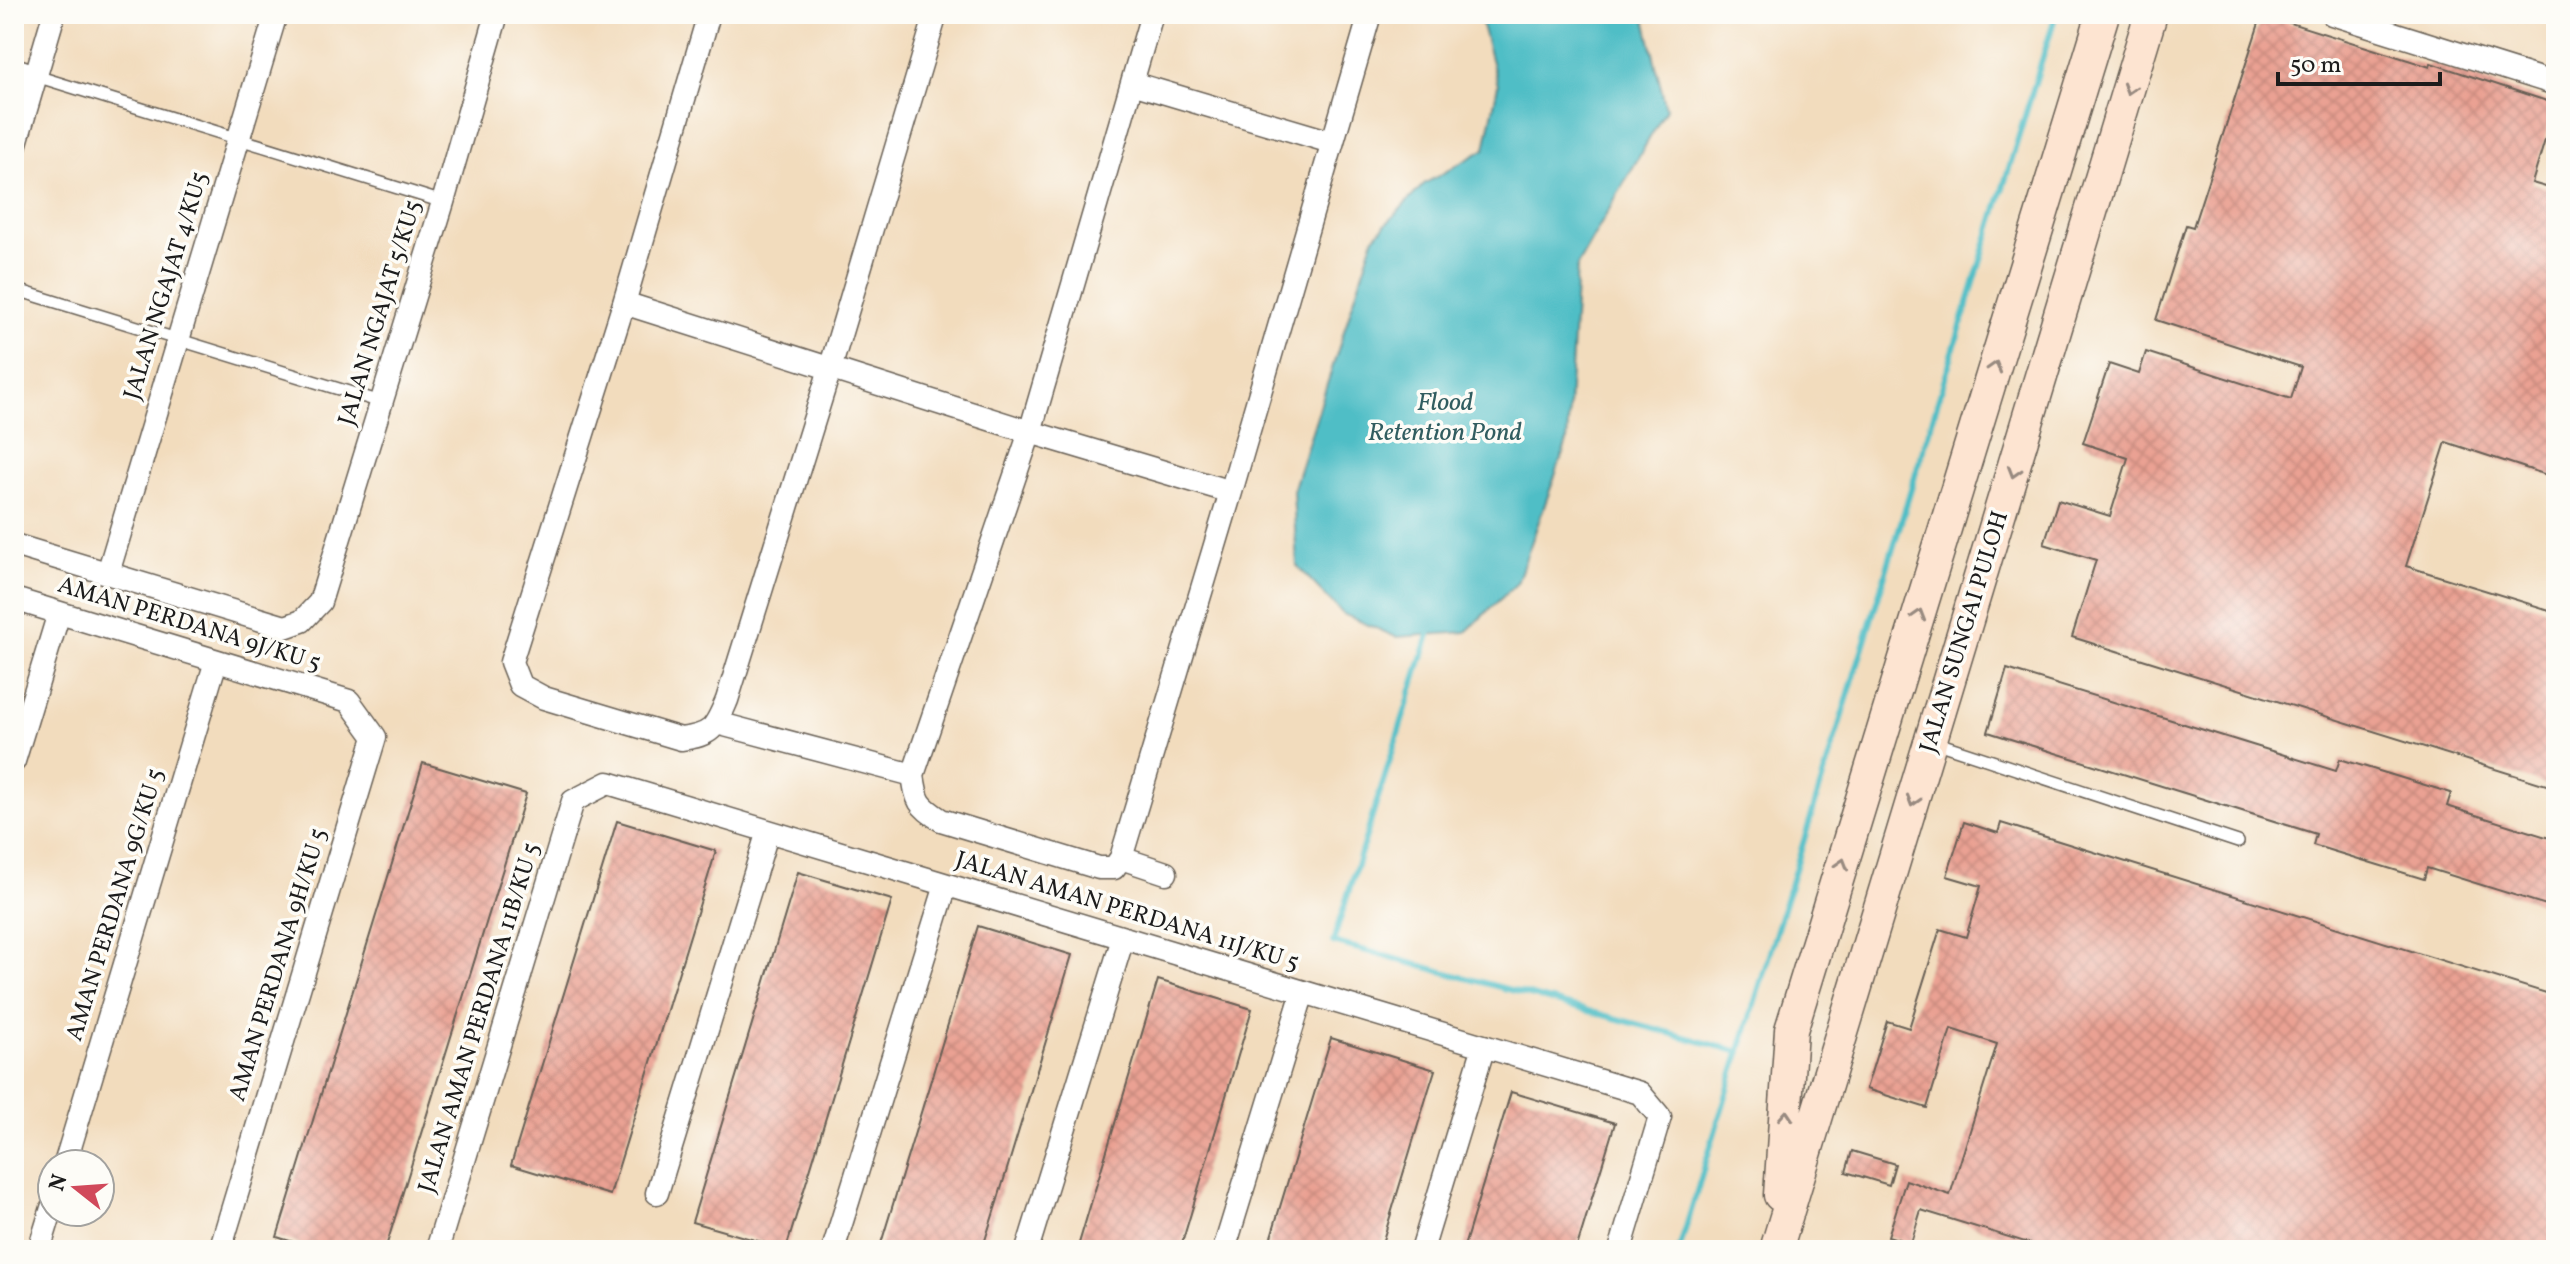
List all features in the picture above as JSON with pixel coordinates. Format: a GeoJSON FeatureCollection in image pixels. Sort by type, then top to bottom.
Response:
{"type":"FeatureCollection","features":[{"type":"Feature","properties":{"kind":"street"},"geometry":{"type":"LineString","coordinates":[[14,150],[25,72],[54,14]]}},
{"type":"Feature","properties":{"kind":"street","name":"JALAN NGAJAT 4/KU5"},"geometry":{"type":"LineString","coordinates":[[108,573],[276,14]]}},
{"type":"Feature","properties":{"kind":"street","name":"JALAN NGAJAT 5/KU5"},"geometry":{"type":"LineString","coordinates":[[108,573],[285,627],[302,621],[320,602],[443,202],[497,14]]}},
{"type":"Feature","properties":{"kind":"street"},"geometry":{"type":"LineString","coordinates":[[709,14],[624,303],[511,662],[520,685],[544,698],[681,739],[703,736],[717,723],[727,700],[830,369],[928,16]]}},
{"type":"Feature","properties":{"kind":"street"},"geometry":{"type":"LineString","coordinates":[[1152,14],[1030,432],[913,775],[921,807],[941,820],[1099,868],[1114,868],[1121,858],[1370,14]]}},
{"type":"Feature","properties":{"kind":"street"},"geometry":{"type":"LineString","coordinates":[[1776,1250],[1791,1030],[2103,14]]}},
{"type":"Feature","properties":{"kind":"street","name":"JALAN SUNGAI PULOH"},"geometry":{"type":"LineString","coordinates":[[1776,1250],[2151,14]]}},
{"type":"Feature","properties":{"kind":"street"},"geometry":{"type":"LineString","coordinates":[[2332,14],[2556,84]]}},
{"type":"Feature","properties":{"kind":"street"},"geometry":{"type":"LineString","coordinates":[[1132,83],[1331,142]]}},
{"type":"Feature","properties":{"kind":"street"},"geometry":{"type":"LineString","coordinates":[[624,303],[1030,432],[1231,492]]}},
{"type":"Feature","properties":{"kind":"street"},"geometry":{"type":"LineString","coordinates":[[14,545],[108,573]]}},
{"type":"Feature","properties":{"kind":"street","name":"AMAN PERDANA 9J/KU 5"},"geometry":{"type":"LineString","coordinates":[[14,599],[349,701]]}},
{"type":"Feature","properties":{"kind":"street"},"geometry":{"type":"LineString","coordinates":[[14,761],[59,613]]}},
{"type":"Feature","properties":{"kind":"street","name":"AMAN PERDANA 9G/KU 5"},"geometry":{"type":"LineString","coordinates":[[70,1148],[216,661]]}},
{"type":"Feature","properties":{"kind":"street","name":"AMAN PERDANA 9H/KU 5"},"geometry":{"type":"LineString","coordinates":[[220,1250],[375,737],[349,701]]}},
{"type":"Feature","properties":{"kind":"street"},"geometry":{"type":"LineString","coordinates":[[717,723],[913,775]]}},
{"type":"Feature","properties":{"kind":"street","name":"JALAN AMAN PERDANA 11J/KU 5"},"geometry":{"type":"LineString","coordinates":[[573,801],[608,783],[1640,1093],[1660,1117],[1620,1250]]}},
{"type":"Feature","properties":{"kind":"street","name":"JALAN AMAN PERDANA 11B/KU 5"},"geometry":{"type":"LineString","coordinates":[[437,1250],[573,801]]}},
{"type":"Feature","properties":{"kind":"street"},"geometry":{"type":"LineString","coordinates":[[657,1193],[768,831]]}},
{"type":"Feature","properties":{"kind":"street"},"geometry":{"type":"LineString","coordinates":[[1121,858],[1166,873]]}},
{"type":"Feature","properties":{"kind":"street"},"geometry":{"type":"LineString","coordinates":[[833,1250],[946,885]]}},
{"type":"Feature","properties":{"kind":"street"},"geometry":{"type":"LineString","coordinates":[[1027,1250],[1123,938]]}},
{"type":"Feature","properties":{"kind":"street"},"geometry":{"type":"LineString","coordinates":[[1224,1250],[1303,992]]}},
{"type":"Feature","properties":{"kind":"street"},"geometry":{"type":"LineString","coordinates":[[1422,1250],[1484,1046]]}},
{"type":"Feature","properties":{"kind":"street"},"geometry":{"type":"LineString","coordinates":[[39,1250],[46,1228]]}},
{"type":"Feature","properties":{"kind":"lane"},"geometry":{"type":"LineString","coordinates":[[25,72],[443,202]]}},
{"type":"Feature","properties":{"kind":"lane"},"geometry":{"type":"LineString","coordinates":[[14,289],[381,402]]}},
{"type":"Feature","properties":{"kind":"lane"},"geometry":{"type":"LineString","coordinates":[[1931,741],[2238,842]]}},
{"type":"Feature","properties":{"kind":"water","name":"Flood Retention Pond"},"geometry":{"type":"Polygon","coordinates":[[[1479,14],[1644,14],[1666,109],[1577,266],[1567,442],[1517,583],[1466,632],[1396,637],[1343,614],[1297,566],[1293,491],[1374,237],[1424,184],[1485,149],[1498,85],[1479,14]]]}},
{"type":"Feature","properties":{"kind":"building"},"geometry":{"type":"Polygon","coordinates":[[[2262,14],[2430,67],[2431,63],[2556,104],[2532,183],[2556,190],[2556,478],[2446,442],[2406,566],[2556,612],[2556,788],[2072,637],[2096,560],[2044,544],[2058,500],[2110,516],[2128,458],[2083,443],[2109,364],[2139,374],[2146,352],[2291,399],[2301,367],[2156,320],[2186,225],[2193,227],[2262,14]]]}},
{"type":"Feature","properties":{"kind":"building"},"geometry":{"type":"Polygon","coordinates":[[[2007,669],[2336,771],[2340,759],[2451,793],[2447,806],[2556,840],[2556,908],[2427,868],[2424,879],[2313,845],[2316,834],[1988,732],[2007,669]]]}},
{"type":"Feature","properties":{"kind":"building"},"geometry":{"type":"Polygon","coordinates":[[[423,763],[526,794],[385,1250],[319,1250],[277,1237],[423,763]]]}},
{"type":"Feature","properties":{"kind":"building"},"geometry":{"type":"Polygon","coordinates":[[[617,821],[716,851],[610,1195],[511,1165],[617,821]]]}},
{"type":"Feature","properties":{"kind":"building"},"geometry":{"type":"Polygon","coordinates":[[[1964,822],[1998,833],[2001,823],[2556,996],[2556,1250],[2051,1250],[1921,1210],[1911,1243],[1888,1236],[1906,1180],[1950,1195],[1997,1044],[1951,1029],[1927,1108],[1866,1089],[1887,1021],[1909,1028],[1940,929],[1966,937],[1981,886],[1947,876],[1964,822]]]}},
{"type":"Feature","properties":{"kind":"building"},"geometry":{"type":"Polygon","coordinates":[[[798,872],[892,900],[786,1249],[692,1222],[798,872]]]}},
{"type":"Feature","properties":{"kind":"building"},"geometry":{"type":"Polygon","coordinates":[[[978,926],[1072,955],[998,1199],[982,1250],[879,1250],[978,926]]]}},
{"type":"Feature","properties":{"kind":"building"},"geometry":{"type":"Polygon","coordinates":[[[1158,980],[1252,1009],[1180,1250],[1077,1250],[1158,980]]]}},
{"type":"Feature","properties":{"kind":"building"},"geometry":{"type":"Polygon","coordinates":[[[1331,1038],[1435,1070],[1380,1250],[1267,1250],[1331,1038]]]}},
{"type":"Feature","properties":{"kind":"building"},"geometry":{"type":"Polygon","coordinates":[[[1511,1092],[1615,1123],[1576,1250],[1463,1250],[1511,1092]]]}},
{"type":"Feature","properties":{"kind":"building"},"geometry":{"type":"Polygon","coordinates":[[[1852,1151],[1895,1164],[1889,1185],[1846,1172],[1852,1151]]]}},
{"type":"Feature","properties":{"kind":"waterway"},"geometry":{"type":"LineString","coordinates":[[1679,1250],[2056,14]]}},
{"type":"Feature","properties":{"kind":"waterway"},"geometry":{"type":"LineString","coordinates":[[1429,635],[1333,942],[1740,1052]]}}]}
